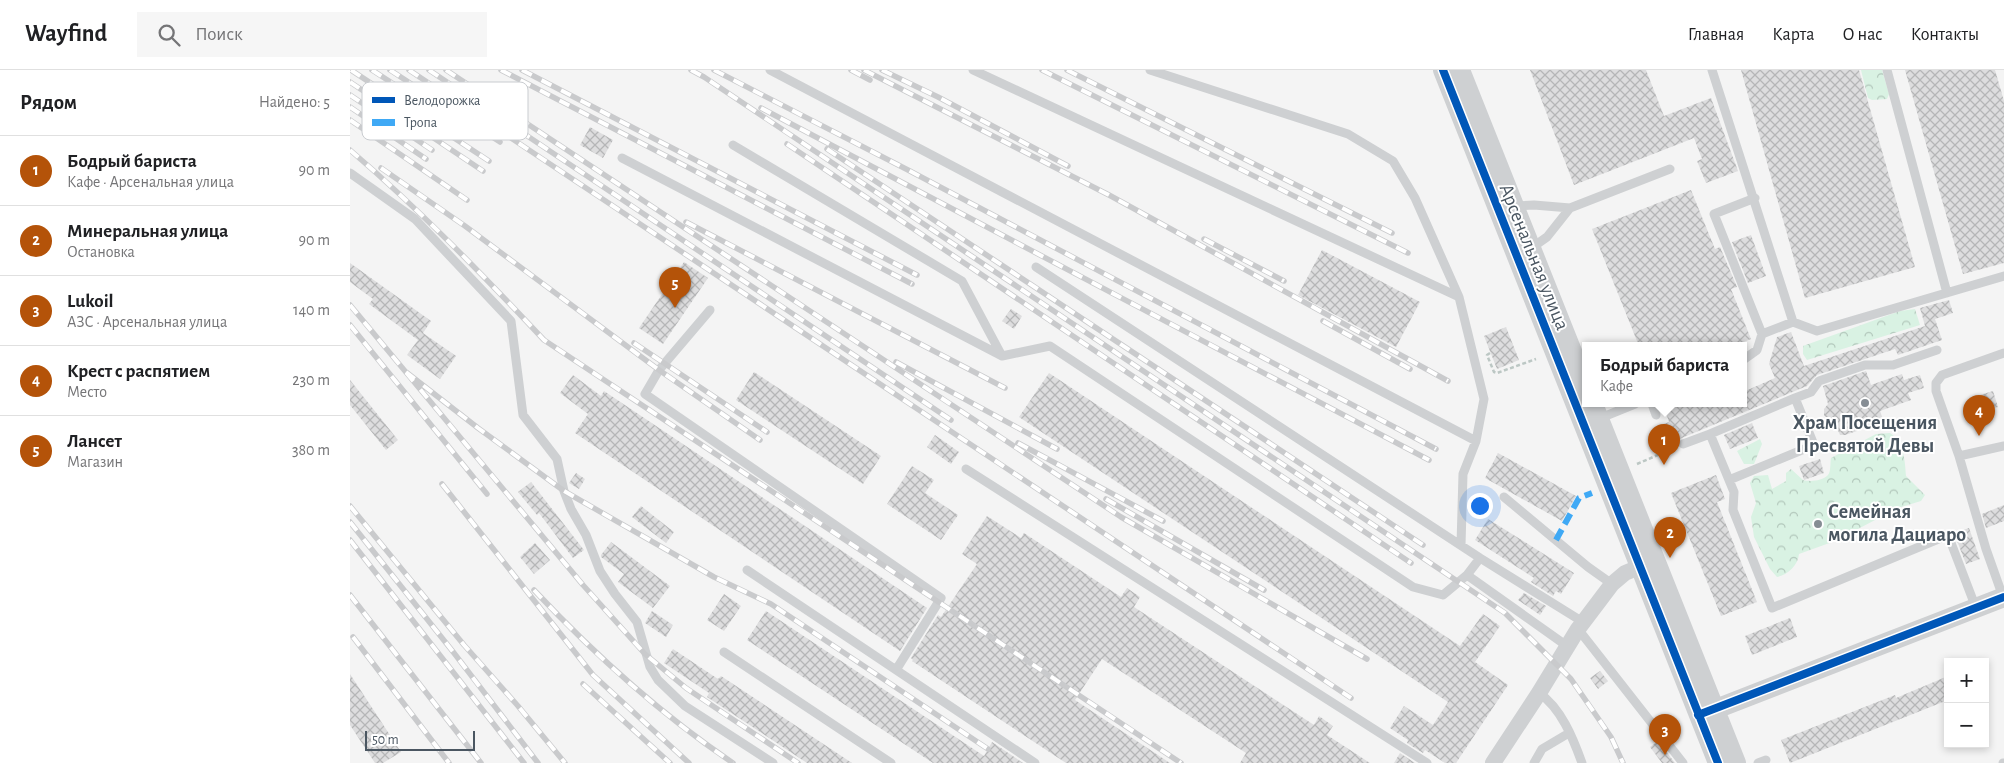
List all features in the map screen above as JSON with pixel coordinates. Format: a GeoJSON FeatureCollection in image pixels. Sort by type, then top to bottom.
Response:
{"type":"FeatureCollection","features":[{"type":"Feature","properties":{"kind":"street","name":"Арсенальная улица"},"geometry":{"type":"LineString","coordinates":[[1443,70],[1506,209],[1582,392]]}},
{"type":"Feature","properties":{"kind":"street","name":"Арсенальная улица"},"geometry":{"type":"LineString","coordinates":[[1460,70],[1506,209]]}},
{"type":"Feature","properties":{"kind":"street","name":"Арсенальная улица"},"geometry":{"type":"LineString","coordinates":[[1523,251],[1582,378]]}},
{"type":"Feature","properties":{"kind":"street","name":"Арсенальная улица"},"geometry":{"type":"LineString","coordinates":[[1592,416],[1647,563],[1706,712],[1718,763]]}},
{"type":"Feature","properties":{"kind":"street"},"geometry":{"type":"LineString","coordinates":[[1493,763],[1539,693],[1580,625],[1612,584],[1625,573],[1647,563]]}},
{"type":"Feature","properties":{"kind":"street"},"geometry":{"type":"LineString","coordinates":[[1706,712],[2004,597]]}},
{"type":"Feature","properties":{"kind":"street","name":"Арсенальная улица"},"geometry":{"type":"LineString","coordinates":[[1706,712],[1736,763]]}},
{"type":"Feature","properties":{"kind":"lane"},"geometry":{"type":"LineString","coordinates":[[770,70],[1476,441]]}},
{"type":"Feature","properties":{"kind":"lane"},"geometry":{"type":"LineString","coordinates":[[973,70],[1459,297]]}},
{"type":"Feature","properties":{"kind":"lane"},"geometry":{"type":"LineString","coordinates":[[1150,70],[1348,134],[1393,161],[1415,198],[1459,297],[1484,399],[1476,441],[1463,474],[1461,545]]}},
{"type":"Feature","properties":{"kind":"lane"},"geometry":{"type":"LineString","coordinates":[[1712,70],[1755,198],[1793,322]]}},
{"type":"Feature","properties":{"kind":"lane"},"geometry":{"type":"LineString","coordinates":[[1887,70],[1947,293]]}},
{"type":"Feature","properties":{"kind":"lane"},"geometry":{"type":"LineString","coordinates":[[733,145],[962,281],[1002,356]]}},
{"type":"Feature","properties":{"kind":"lane"},"geometry":{"type":"LineString","coordinates":[[622,158],[1002,356],[1050,346],[1413,587],[1443,595],[1467,575],[1480,558]]}},
{"type":"Feature","properties":{"kind":"lane"},"geometry":{"type":"LineString","coordinates":[[1506,209],[1534,205],[1570,208],[1670,169]]}},
{"type":"Feature","properties":{"kind":"lane"},"geometry":{"type":"LineString","coordinates":[[350,173],[414,219],[511,321],[523,416],[558,459],[564,491],[570,509],[586,535],[600,571],[637,622],[650,667],[658,680],[685,706],[773,763]]}},
{"type":"Feature","properties":{"kind":"lane"},"geometry":{"type":"LineString","coordinates":[[1747,357],[1757,350],[1762,334],[1714,214],[1755,198]]}},
{"type":"Feature","properties":{"kind":"lane"},"geometry":{"type":"LineString","coordinates":[[1523,251],[1547,237],[1570,208]]}},
{"type":"Feature","properties":{"kind":"lane"},"geometry":{"type":"LineString","coordinates":[[1036,267],[1580,625],[1683,763]]}},
{"type":"Feature","properties":{"kind":"lane"},"geometry":{"type":"LineString","coordinates":[[1762,334],[1793,322],[1817,331],[2004,276]]}},
{"type":"Feature","properties":{"kind":"lane"},"geometry":{"type":"LineString","coordinates":[[710,310],[659,370],[645,394],[941,598],[896,670]]}},
{"type":"Feature","properties":{"kind":"lane"},"geometry":{"type":"LineString","coordinates":[[1682,444],[1811,392],[1819,381],[1865,366],[1893,365],[1936,350]]}},
{"type":"Feature","properties":{"kind":"lane"},"geometry":{"type":"LineString","coordinates":[[2004,353],[1942,375],[1936,383],[1936,391],[1959,456],[1986,549],[2004,597]]}},
{"type":"Feature","properties":{"kind":"lane"},"geometry":{"type":"LineString","coordinates":[[1729,480],[1814,445],[1795,398]]}},
{"type":"Feature","properties":{"kind":"lane"},"geometry":{"type":"LineString","coordinates":[[1592,416],[1624,407]]}},
{"type":"Feature","properties":{"kind":"lane"},"geometry":{"type":"LineString","coordinates":[[1653,407],[1656,415]]}},
{"type":"Feature","properties":{"kind":"lane"},"geometry":{"type":"LineString","coordinates":[[1710,434],[1734,492],[1733,510],[1772,608],[1948,535],[1976,608]]}},
{"type":"Feature","properties":{"kind":"lane"},"geometry":{"type":"LineString","coordinates":[[1959,456],[2004,446]]}},
{"type":"Feature","properties":{"kind":"lane"},"geometry":{"type":"LineString","coordinates":[[966,469],[1427,763]]}},
{"type":"Feature","properties":{"kind":"lane"},"geometry":{"type":"LineString","coordinates":[[1504,496],[1588,567],[1612,584]]}},
{"type":"Feature","properties":{"kind":"lane"},"geometry":{"type":"LineString","coordinates":[[747,570],[1035,763]]}},
{"type":"Feature","properties":{"kind":"lane"},"geometry":{"type":"LineString","coordinates":[[1467,575],[1567,646]]}},
{"type":"Feature","properties":{"kind":"lane"},"geometry":{"type":"LineString","coordinates":[[724,652],[891,763]]}},
{"type":"Feature","properties":{"kind":"lane"},"geometry":{"type":"LineString","coordinates":[[1539,693],[1553,705],[1569,733],[1582,763]]}},
{"type":"Feature","properties":{"kind":"lane"},"geometry":{"type":"LineString","coordinates":[[1534,763],[1542,749],[1569,733]]}},
{"type":"Feature","properties":{"kind":"path"},"geometry":{"type":"LineString","coordinates":[[1490,353],[1488,355],[1494,372],[1497,374],[1536,359]]}},
{"type":"Feature","properties":{"kind":"path"},"geometry":{"type":"LineString","coordinates":[[1637,464],[1682,444]]}},
{"type":"Feature","properties":{"kind":"green space"},"geometry":{"type":"Polygon","coordinates":[[[1861,70],[1882,70],[1889,94],[1887,99],[1872,100],[1868,98],[1861,70]]]}},
{"type":"Feature","properties":{"kind":"green space"},"geometry":{"type":"Polygon","coordinates":[[[1915,309],[1920,325],[1807,360],[1803,354],[1803,346],[1900,311],[1915,309]]]}},
{"type":"Feature","properties":{"kind":"green space"},"geometry":{"type":"Polygon","coordinates":[[[1890,433],[1901,447],[1906,476],[1925,495],[1921,501],[1898,508],[1835,541],[1799,554],[1797,562],[1792,569],[1777,577],[1770,569],[1754,537],[1751,517],[1756,503],[1750,483],[1754,476],[1768,475],[1772,489],[1786,481],[1786,473],[1791,469],[1803,480],[1819,480],[1829,474],[1831,458],[1876,434],[1890,433]]]}},
{"type":"Feature","properties":{"kind":"green space"},"geometry":{"type":"Polygon","coordinates":[[[1760,439],[1762,444],[1754,464],[1744,464],[1737,451],[1760,439]]]}},
{"type":"Feature","properties":{"kind":"building"},"geometry":{"type":"Polygon","coordinates":[[[1530,70],[1646,70],[1664,116],[1711,98],[1738,171],[1706,183],[1697,161],[1702,159],[1694,138],[1574,185],[1530,70]]]}},
{"type":"Feature","properties":{"kind":"building"},"geometry":{"type":"Polygon","coordinates":[[[1741,70],[1859,70],[1915,267],[1805,298],[1741,70]]]}},
{"type":"Feature","properties":{"kind":"building"},"geometry":{"type":"Polygon","coordinates":[[[1905,70],[1995,70],[2004,101],[2004,263],[1963,274],[1905,70]]]}},
{"type":"Feature","properties":{"kind":"building"},"geometry":{"type":"Polygon","coordinates":[[[590,127],[613,140],[603,158],[580,145],[590,127]]]}},
{"type":"Feature","properties":{"kind":"building"},"geometry":{"type":"Polygon","coordinates":[[[1691,190],[1715,249],[1720,247],[1737,287],[1731,289],[1751,339],[1744,342],[1637,342],[1592,229],[1691,190]]]}},
{"type":"Feature","properties":{"kind":"building"},"geometry":{"type":"Polygon","coordinates":[[[1751,235],[1766,276],[1748,283],[1732,242],[1751,235]]]}},
{"type":"Feature","properties":{"kind":"building"},"geometry":{"type":"Polygon","coordinates":[[[1322,250],[1420,302],[1396,347],[1298,295],[1322,250]]]}},
{"type":"Feature","properties":{"kind":"building"},"geometry":{"type":"Polygon","coordinates":[[[684,262],[708,278],[663,344],[639,328],[684,262]]]}},
{"type":"Feature","properties":{"kind":"building"},"geometry":{"type":"Polygon","coordinates":[[[350,263],[431,321],[423,333],[456,356],[440,379],[407,355],[418,340],[369,304],[373,299],[350,282],[350,263]]]}},
{"type":"Feature","properties":{"kind":"building"},"geometry":{"type":"Polygon","coordinates":[[[1949,300],[1953,313],[1935,319],[1942,340],[1898,355],[1895,349],[1817,375],[1807,386],[1660,447],[1653,428],[1669,422],[1665,410],[1672,407],[1747,407],[1747,390],[1775,378],[1769,364],[1777,337],[1791,332],[1804,366],[1925,326],[1920,308],[1949,300]]]}},
{"type":"Feature","properties":{"kind":"building"},"geometry":{"type":"Polygon","coordinates":[[[1011,309],[1022,316],[1014,329],[1002,321],[1011,309]]]}},
{"type":"Feature","properties":{"kind":"building"},"geometry":{"type":"Polygon","coordinates":[[[1506,327],[1519,360],[1497,369],[1484,336],[1506,327]]]}},
{"type":"Feature","properties":{"kind":"building","name":"Храм Посещения Пресвятой Девы"},"geometry":{"type":"Polygon","coordinates":[[[1866,371],[1871,385],[1902,374],[1904,380],[1920,375],[1924,388],[1908,393],[1911,400],[1880,411],[1884,422],[1840,435],[1834,421],[1828,420],[1824,415],[1824,409],[1828,404],[1823,386],[1866,371]]]}},
{"type":"Feature","properties":{"kind":"building"},"geometry":{"type":"Polygon","coordinates":[[[754,372],[881,456],[863,484],[736,400],[754,372]]]}},
{"type":"Feature","properties":{"kind":"building"},"geometry":{"type":"Polygon","coordinates":[[[1049,373],[1460,646],[1483,614],[1500,626],[1475,662],[1508,685],[1456,763],[1445,763],[1425,750],[1423,753],[1407,743],[1408,740],[1390,728],[1404,706],[1433,725],[1448,702],[1019,417],[1049,373]]]}},
{"type":"Feature","properties":{"kind":"building"},"geometry":{"type":"Polygon","coordinates":[[[573,375],[601,396],[604,391],[927,608],[900,651],[575,433],[588,414],[560,393],[573,375]]]}},
{"type":"Feature","properties":{"kind":"building"},"geometry":{"type":"Polygon","coordinates":[[[350,380],[398,440],[386,450],[350,405],[350,380]]]}},
{"type":"Feature","properties":{"kind":"building"},"geometry":{"type":"Polygon","coordinates":[[[1993,391],[1998,407],[1985,411],[1980,395],[1993,391]]]}},
{"type":"Feature","properties":{"kind":"building"},"geometry":{"type":"Polygon","coordinates":[[[1752,423],[1758,438],[1730,449],[1724,435],[1752,423]]]}},
{"type":"Feature","properties":{"kind":"building"},"geometry":{"type":"Polygon","coordinates":[[[935,435],[959,452],[951,464],[927,447],[935,435]]]}},
{"type":"Feature","properties":{"kind":"building"},"geometry":{"type":"Polygon","coordinates":[[[1498,453],[1576,496],[1562,521],[1485,478],[1498,453]]]}},
{"type":"Feature","properties":{"kind":"building"},"geometry":{"type":"Polygon","coordinates":[[[1820,459],[1824,473],[1804,480],[1799,466],[1820,459]]]}},
{"type":"Feature","properties":{"kind":"building"},"geometry":{"type":"Polygon","coordinates":[[[912,466],[934,480],[925,493],[958,515],[941,540],[887,504],[912,466]]]}},
{"type":"Feature","properties":{"kind":"building"},"geometry":{"type":"Polygon","coordinates":[[[576,473],[585,479],[579,489],[569,483],[576,473]]]}},
{"type":"Feature","properties":{"kind":"building"},"geometry":{"type":"Polygon","coordinates":[[[1716,475],[1725,499],[1717,502],[1757,602],[1721,616],[1671,493],[1716,475]]]}},
{"type":"Feature","properties":{"kind":"building"},"geometry":{"type":"Polygon","coordinates":[[[531,482],[584,550],[573,558],[539,513],[537,515],[518,492],[531,482]]]}},
{"type":"Feature","properties":{"kind":"building"},"geometry":{"type":"Polygon","coordinates":[[[2004,505],[2004,521],[1986,528],[1982,514],[2004,505]]]}},
{"type":"Feature","properties":{"kind":"building"},"geometry":{"type":"Polygon","coordinates":[[[641,506],[674,532],[666,543],[632,517],[641,506]]]}},
{"type":"Feature","properties":{"kind":"building"},"geometry":{"type":"Polygon","coordinates":[[[987,516],[1021,538],[1024,533],[1121,597],[1127,588],[1140,597],[1134,607],[1314,725],[1319,716],[1333,726],[1327,735],[1370,763],[1240,763],[1246,753],[1102,659],[1075,700],[1170,763],[1066,763],[912,661],[911,658],[938,615],[941,617],[977,564],[962,554],[987,516]]]}},
{"type":"Feature","properties":{"kind":"building"},"geometry":{"type":"Polygon","coordinates":[[[1488,519],[1574,573],[1561,594],[1556,591],[1553,596],[1531,582],[1534,578],[1475,540],[1488,519]]]}},
{"type":"Feature","properties":{"kind":"building"},"geometry":{"type":"Polygon","coordinates":[[[1969,528],[1980,559],[1966,564],[1954,533],[1969,528]]]}},
{"type":"Feature","properties":{"kind":"building"},"geometry":{"type":"Polygon","coordinates":[[[611,542],[670,586],[653,608],[618,582],[624,574],[601,557],[611,542]]]}},
{"type":"Feature","properties":{"kind":"building"},"geometry":{"type":"Polygon","coordinates":[[[535,543],[550,560],[534,574],[520,557],[535,543]]]}},
{"type":"Feature","properties":{"kind":"building"},"geometry":{"type":"Polygon","coordinates":[[[1524,593],[1546,606],[1540,615],[1518,600],[1524,593]]]}},
{"type":"Feature","properties":{"kind":"building"},"geometry":{"type":"Polygon","coordinates":[[[724,594],[741,606],[724,631],[707,620],[724,594]]]}},
{"type":"Feature","properties":{"kind":"building"},"geometry":{"type":"Polygon","coordinates":[[[652,611],[673,625],[666,637],[645,623],[652,611]]]}},
{"type":"Feature","properties":{"kind":"building"},"geometry":{"type":"Polygon","coordinates":[[[766,611],[984,756],[992,742],[1023,763],[933,763],[747,640],[766,611]]]}},
{"type":"Feature","properties":{"kind":"building"},"geometry":{"type":"Polygon","coordinates":[[[1790,618],[1797,637],[1752,655],[1745,636],[1790,618]]]}},
{"type":"Feature","properties":{"kind":"building"},"geometry":{"type":"Polygon","coordinates":[[[673,649],[718,679],[721,676],[852,763],[807,763],[707,697],[709,693],[664,663],[673,649]]]}},
{"type":"Feature","properties":{"kind":"building"},"geometry":{"type":"Polygon","coordinates":[[[1600,671],[1608,681],[1598,689],[1590,678],[1600,671]]]}},
{"type":"Feature","properties":{"kind":"building"},"geometry":{"type":"Polygon","coordinates":[[[350,674],[401,752],[383,763],[375,763],[350,725],[350,674]]]}},
{"type":"Feature","properties":{"kind":"building"},"geometry":{"type":"Polygon","coordinates":[[[1944,678],[1944,702],[1790,763],[1781,740],[1895,695],[1896,698],[1944,678]]]}},
{"type":"Feature","properties":{"kind":"building"},"geometry":{"type":"Polygon","coordinates":[[[1658,741],[1675,763],[1662,763],[1650,747],[1658,741]]]}},
{"type":"Feature","properties":{"kind":"building"},"geometry":{"type":"Polygon","coordinates":[[[1400,753],[1415,763],[1394,763],[1400,753]]]}},
{"type":"Feature","properties":{"kind":"railway"},"geometry":{"type":"LineString","coordinates":[[351,70],[369,82]]}},
{"type":"Feature","properties":{"kind":"railway"},"geometry":{"type":"LineString","coordinates":[[372,70],[390,82]]}},
{"type":"Feature","properties":{"kind":"railway"},"geometry":{"type":"LineString","coordinates":[[390,70],[408,82]]}},
{"type":"Feature","properties":{"kind":"railway"},"geometry":{"type":"LineString","coordinates":[[409,70],[427,82]]}},
{"type":"Feature","properties":{"kind":"railway"},"geometry":{"type":"LineString","coordinates":[[429,70],[447,82]]}},
{"type":"Feature","properties":{"kind":"railway"},"geometry":{"type":"LineString","coordinates":[[446,70],[464,82]]}},
{"type":"Feature","properties":{"kind":"railway"},"geometry":{"type":"LineString","coordinates":[[501,70],[524,82]]}},
{"type":"Feature","properties":{"kind":"railway"},"geometry":{"type":"LineString","coordinates":[[522,70],[917,275]]}},
{"type":"Feature","properties":{"kind":"railway"},"geometry":{"type":"LineString","coordinates":[[691,70],[1505,613],[1571,679],[1611,737],[1623,763]]}},
{"type":"Feature","properties":{"kind":"railway"},"geometry":{"type":"LineString","coordinates":[[714,70],[908,170],[1436,449]]}},
{"type":"Feature","properties":{"kind":"railway"},"geometry":{"type":"LineString","coordinates":[[851,70],[870,80]]}},
{"type":"Feature","properties":{"kind":"railway"},"geometry":{"type":"LineString","coordinates":[[864,70],[1109,195],[1448,381]]}},
{"type":"Feature","properties":{"kind":"railway"},"geometry":{"type":"LineString","coordinates":[[882,70],[938,97],[1068,166]]}},
{"type":"Feature","properties":{"kind":"railway"},"geometry":{"type":"LineString","coordinates":[[1042,70],[1408,253]]}},
{"type":"Feature","properties":{"kind":"railway"},"geometry":{"type":"LineString","coordinates":[[1067,70],[1392,233]]}},
{"type":"Feature","properties":{"kind":"railway"},"geometry":{"type":"LineString","coordinates":[[350,82],[362,90]]}},
{"type":"Feature","properties":{"kind":"railway"},"geometry":{"type":"LineString","coordinates":[[528,84],[912,284]]}},
{"type":"Feature","properties":{"kind":"railway"},"geometry":{"type":"LineString","coordinates":[[350,95],[362,103]]}},
{"type":"Feature","properties":{"kind":"railway"},"geometry":{"type":"LineString","coordinates":[[350,107],[362,115]]}},
{"type":"Feature","properties":{"kind":"railway"},"geometry":{"type":"LineString","coordinates":[[761,108],[1429,460]]}},
{"type":"Feature","properties":{"kind":"railway"},"geometry":{"type":"LineString","coordinates":[[350,120],[362,128]]}},
{"type":"Feature","properties":{"kind":"railway"},"geometry":{"type":"LineString","coordinates":[[528,124],[1121,517],[1367,659]]}},
{"type":"Feature","properties":{"kind":"railway"},"geometry":{"type":"LineString","coordinates":[[528,136],[951,420]]}},
{"type":"Feature","properties":{"kind":"railway"},"geometry":{"type":"LineString","coordinates":[[379,140],[467,200]]}},
{"type":"Feature","properties":{"kind":"railway"},"geometry":{"type":"LineString","coordinates":[[398,140],[426,159]]}},
{"type":"Feature","properties":{"kind":"railway"},"geometry":{"type":"LineString","coordinates":[[417,140],[432,150]]}},
{"type":"Feature","properties":{"kind":"railway"},"geometry":{"type":"LineString","coordinates":[[437,140],[483,171]]}},
{"type":"Feature","properties":{"kind":"railway"},"geometry":{"type":"LineString","coordinates":[[457,140],[489,161]]}},
{"type":"Feature","properties":{"kind":"railway"},"geometry":{"type":"LineString","coordinates":[[514,140],[1351,698]]}},
{"type":"Feature","properties":{"kind":"railway"},"geometry":{"type":"LineString","coordinates":[[787,144],[1411,563]]}},
{"type":"Feature","properties":{"kind":"railway"},"geometry":{"type":"LineString","coordinates":[[827,149],[1423,545]]}},
{"type":"Feature","properties":{"kind":"railway"},"geometry":{"type":"LineString","coordinates":[[350,150],[450,242],[544,340],[1181,763]]}},
{"type":"Feature","properties":{"kind":"railway"},"geometry":{"type":"LineString","coordinates":[[381,168],[465,226],[659,370],[760,440]]}},
{"type":"Feature","properties":{"kind":"railway"},"geometry":{"type":"LineString","coordinates":[[686,222],[1005,388]]}},
{"type":"Feature","properties":{"kind":"railway"},"geometry":{"type":"LineString","coordinates":[[1204,239],[1284,281]]}},
{"type":"Feature","properties":{"kind":"railway"},"geometry":{"type":"LineString","coordinates":[[350,305],[583,585],[645,654],[686,688],[798,763]]}},
{"type":"Feature","properties":{"kind":"railway"},"geometry":{"type":"LineString","coordinates":[[1323,321],[1410,369]]}},
{"type":"Feature","properties":{"kind":"railway"},"geometry":{"type":"LineString","coordinates":[[350,325],[487,494]]}},
{"type":"Feature","properties":{"kind":"railway"},"geometry":{"type":"LineString","coordinates":[[634,343],[767,432]]}},
{"type":"Feature","properties":{"kind":"railway"},"geometry":{"type":"LineString","coordinates":[[896,362],[1057,449]]}},
{"type":"Feature","properties":{"kind":"railway"},"geometry":{"type":"LineString","coordinates":[[406,372],[564,491],[714,577],[771,604],[988,749]]}},
{"type":"Feature","properties":{"kind":"railway"},"geometry":{"type":"LineString","coordinates":[[1018,443],[1163,521]]}},
{"type":"Feature","properties":{"kind":"railway"},"geometry":{"type":"LineString","coordinates":[[442,484],[593,675],[689,763]]}},
{"type":"Feature","properties":{"kind":"railway"},"geometry":{"type":"LineString","coordinates":[[1106,499],[1264,590]]}},
{"type":"Feature","properties":{"kind":"railway"},"geometry":{"type":"LineString","coordinates":[[350,506],[464,645],[565,763]]}},
{"type":"Feature","properties":{"kind":"railway"},"geometry":{"type":"LineString","coordinates":[[350,522],[538,763]]}},
{"type":"Feature","properties":{"kind":"railway"},"geometry":{"type":"LineString","coordinates":[[350,540],[524,763]]}},
{"type":"Feature","properties":{"kind":"railway"},"geometry":{"type":"LineString","coordinates":[[534,590],[580,637],[629,682],[679,724],[733,763]]}},
{"type":"Feature","properties":{"kind":"railway"},"geometry":{"type":"LineString","coordinates":[[350,595],[481,763]]}},
{"type":"Feature","properties":{"kind":"railway"},"geometry":{"type":"LineString","coordinates":[[353,637],[449,763]]}},
{"type":"Feature","properties":{"kind":"railway"},"geometry":{"type":"LineString","coordinates":[[583,684],[670,763]]}},
{"type":"Feature","properties":{"kind":"marked path"},"geometry":{"type":"LineString","coordinates":[[1556,540],[1579,498],[1592,493]]}},
{"type":"Feature","properties":{"kind":"cycle path"},"geometry":{"type":"LineString","coordinates":[[1443,70],[1718,763]]}},
{"type":"Feature","properties":{"kind":"cycle path"},"geometry":{"type":"LineString","coordinates":[[1698,715],[2004,597]]}},
{"type":"Feature","properties":{"kind":"place","name":"Лансет"},"geometry":{"type":"Point","coordinates":[675,308]}},
{"type":"Feature","properties":{"kind":"place","name":"Храм Посещения Пресвятой Девы"},"geometry":{"type":"Point","coordinates":[1865,403]}},
{"type":"Feature","properties":{"kind":"place","name":"Крест с распятием"},"geometry":{"type":"Point","coordinates":[1979,436]}},
{"type":"Feature","properties":{"kind":"place","name":"Бодрый бариста"},"geometry":{"type":"Point","coordinates":[1664,465]}},
{"type":"Feature","properties":{"kind":"place","name":"Семейная могила Дациаро"},"geometry":{"type":"Point","coordinates":[1818,524]}},
{"type":"Feature","properties":{"kind":"place","name":"Минеральная улица"},"geometry":{"type":"Point","coordinates":[1670,558]}},
{"type":"Feature","properties":{"kind":"place","name":"Lukoil"},"geometry":{"type":"Point","coordinates":[1665,755]}}]}
